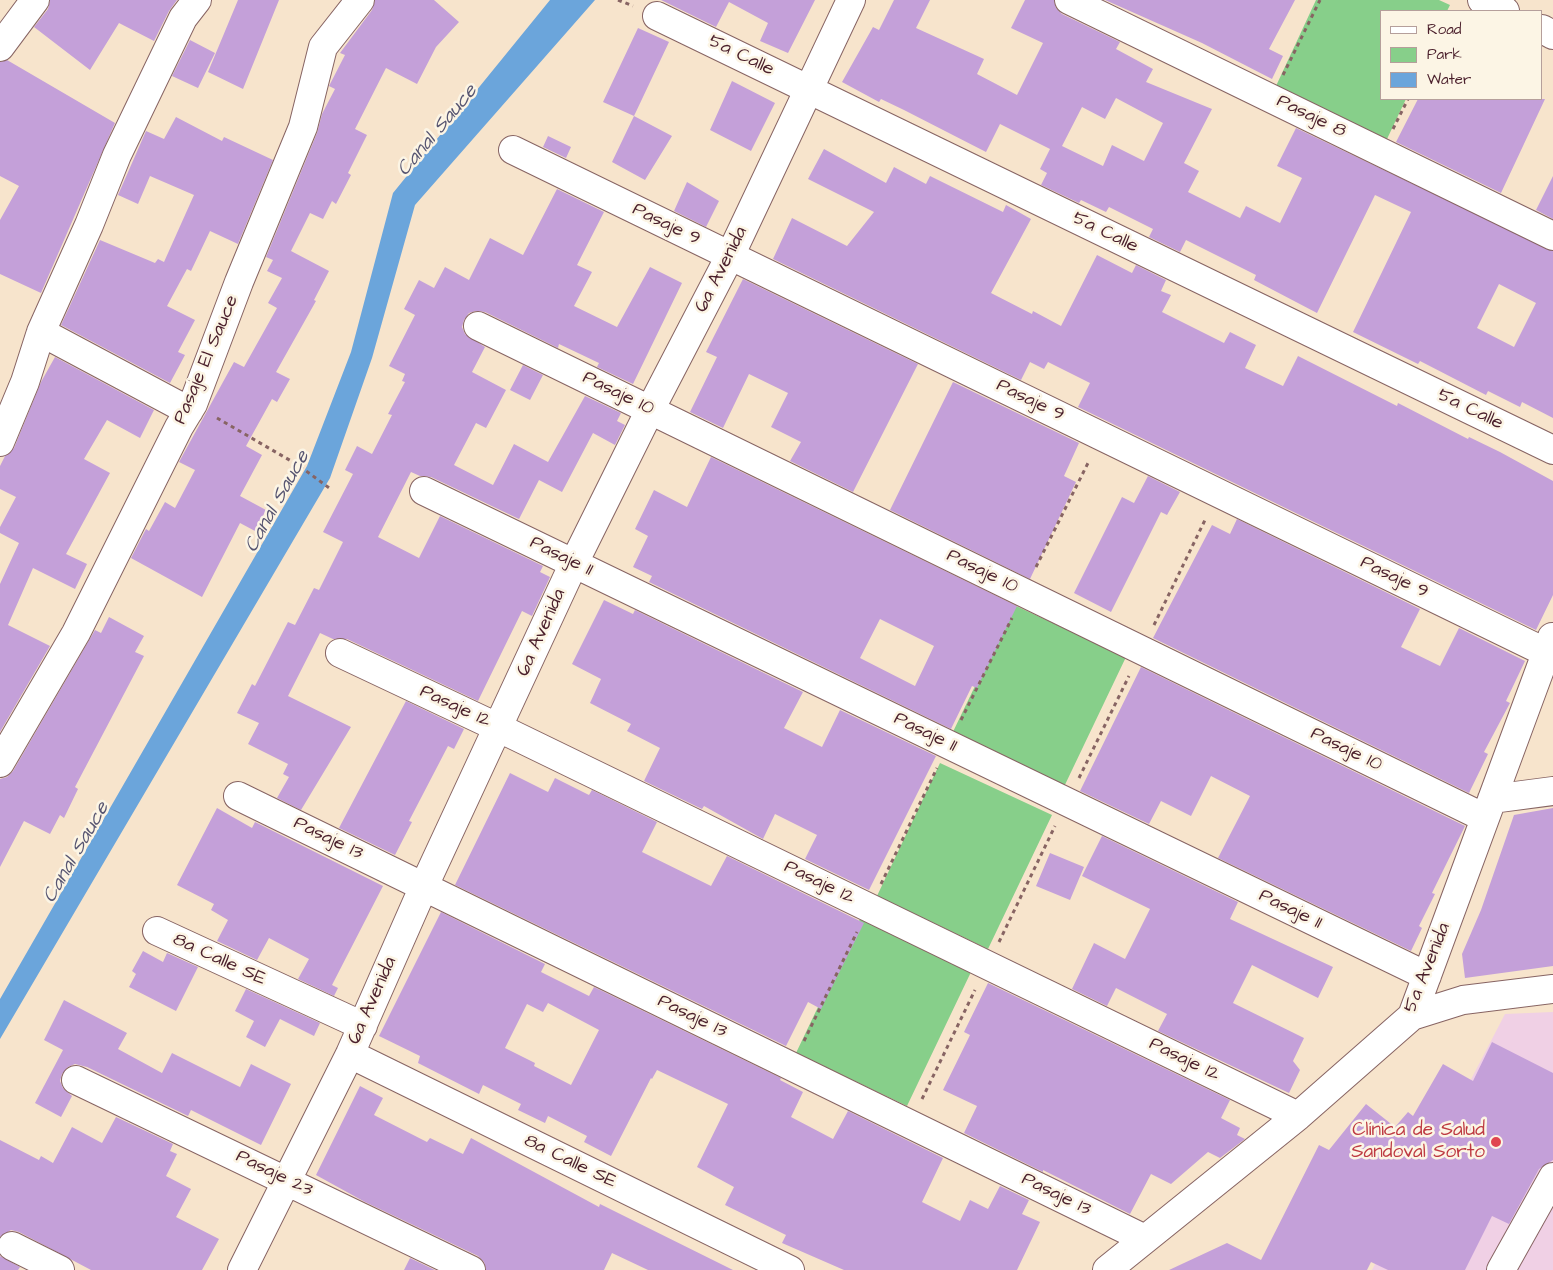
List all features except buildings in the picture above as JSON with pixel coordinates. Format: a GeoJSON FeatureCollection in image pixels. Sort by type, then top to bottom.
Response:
{"type":"FeatureCollection","features":[{"type":"Feature","properties":{"kind":"street"},"geometry":{"type":"LineString","coordinates":[[0,47],[35,0]]}},
{"type":"Feature","properties":{"kind":"street"},"geometry":{"type":"LineString","coordinates":[[0,442],[25,382],[41,332],[89,225],[117,155],[183,18],[197,0]]}},
{"type":"Feature","properties":{"kind":"street","name":"Pasaje El Sauce"},"geometry":{"type":"LineString","coordinates":[[0,763],[76,633],[191,407],[239,282],[303,127],[324,47],[360,0]]}},
{"type":"Feature","properties":{"kind":"street","name":"6a Avenida"},"geometry":{"type":"LineString","coordinates":[[242,1270],[350,1054],[424,886],[574,563],[650,410],[730,256],[851,0]]}},
{"type":"Feature","properties":{"kind":"street","name":"Pasaje 8"},"geometry":{"type":"LineString","coordinates":[[1069,0],[1553,236]]}},
{"type":"Feature","properties":{"kind":"street"},"geometry":{"type":"LineString","coordinates":[[1482,0],[1503,10]]}},
{"type":"Feature","properties":{"kind":"street","name":"5a Calle"},"geometry":{"type":"LineString","coordinates":[[658,16],[1553,450]]}},
{"type":"Feature","properties":{"kind":"street","name":"Pasaje 9"},"geometry":{"type":"LineString","coordinates":[[513,150],[730,256],[1550,644]]}},
{"type":"Feature","properties":{"kind":"street","name":"Pasaje 10"},"geometry":{"type":"LineString","coordinates":[[478,326],[650,410],[1489,809]]}},
{"type":"Feature","properties":{"kind":"street"},"geometry":{"type":"LineString","coordinates":[[41,332],[191,407]]}},
{"type":"Feature","properties":{"kind":"street","name":"Pasaje 11"},"geometry":{"type":"LineString","coordinates":[[424,491],[1427,976]]}},
{"type":"Feature","properties":{"kind":"street","name":"5a Avenida"},"geometry":{"type":"LineString","coordinates":[[1107,1270],[1298,1116],[1412,1016],[1550,644]]}},
{"type":"Feature","properties":{"kind":"street","name":"Pasaje 12"},"geometry":{"type":"LineString","coordinates":[[340,653],[499,728],[1298,1116]]}},
{"type":"Feature","properties":{"kind":"street"},"geometry":{"type":"LineString","coordinates":[[1489,809],[1553,791]]}},
{"type":"Feature","properties":{"kind":"street","name":"Pasaje 13"},"geometry":{"type":"LineString","coordinates":[[238,796],[1145,1239]]}},
{"type":"Feature","properties":{"kind":"street","name":"8a Calle SE"},"geometry":{"type":"LineString","coordinates":[[156,931],[363,1026]]}},
{"type":"Feature","properties":{"kind":"street"},"geometry":{"type":"LineString","coordinates":[[1412,1016],[1463,1000],[1553,989]]}},
{"type":"Feature","properties":{"kind":"street","name":"8a Calle SE"},"geometry":{"type":"LineString","coordinates":[[350,1054],[790,1270]]}},
{"type":"Feature","properties":{"kind":"street","name":"Pasaje 23"},"geometry":{"type":"LineString","coordinates":[[76,1080],[288,1180],[471,1270]]}},
{"type":"Feature","properties":{"kind":"street"},"geometry":{"type":"LineString","coordinates":[[1501,1270],[1553,1177]]}},
{"type":"Feature","properties":{"kind":"street"},"geometry":{"type":"LineString","coordinates":[[12,1246],[60,1270]]}},
{"type":"Feature","properties":{"kind":"path"},"geometry":{"type":"LineString","coordinates":[[1272,98],[1320,0]]}},
{"type":"Feature","properties":{"kind":"path"},"geometry":{"type":"LineString","coordinates":[[1382,152],[1408,100]]}},
{"type":"Feature","properties":{"kind":"path"},"geometry":{"type":"LineString","coordinates":[[191,407],[298,465],[332,490]]}},
{"type":"Feature","properties":{"kind":"shaded area","name":"Clínica de Salud Sandoval Sorto"},"geometry":{"type":"Polygon","coordinates":[[[1553,1012],[1553,1270],[1372,1270],[1505,1014],[1553,1012]]]}},
{"type":"Feature","properties":{"kind":"green space"},"geometry":{"type":"Polygon","coordinates":[[[1316,0],[1439,0],[1450,5],[1448,10],[1380,10],[1380,100],[1406,100],[1387,139],[1276,86],[1316,0]]]}},
{"type":"Feature","properties":{"kind":"green space"},"geometry":{"type":"Polygon","coordinates":[[[1014,605],[1126,657],[1062,791],[950,738],[1014,605]]]}},
{"type":"Feature","properties":{"kind":"green space"},"geometry":{"type":"Polygon","coordinates":[[[940,763],[1052,815],[988,949],[877,896],[940,763]]]}},
{"type":"Feature","properties":{"kind":"green space"},"geometry":{"type":"Polygon","coordinates":[[[860,919],[971,972],[907,1106],[796,1053],[860,919]]]}},
{"type":"Feature","properties":{"kind":"water"},"geometry":{"type":"Polygon","coordinates":[[[550,0],[595,0],[415,205],[372,358],[330,478],[0,1039],[0,999],[307,466],[351,352],[393,193],[550,0]]]}},
{"type":"Feature","properties":{"kind":"place","name":"Clínica de Salud Sandoval Sorto"},"geometry":{"type":"Point","coordinates":[1496,1142]}},
{"type":"Feature","properties":{"kind":"water label","name":"Canal Sauce"},"geometry":{"type":"Point","coordinates":[438,131]}},
{"type":"Feature","properties":{"kind":"water label","name":"Canal Sauce"},"geometry":{"type":"Point","coordinates":[278,502]}},
{"type":"Feature","properties":{"kind":"water label","name":"Canal Sauce"},"geometry":{"type":"Point","coordinates":[77,853]}}]}
